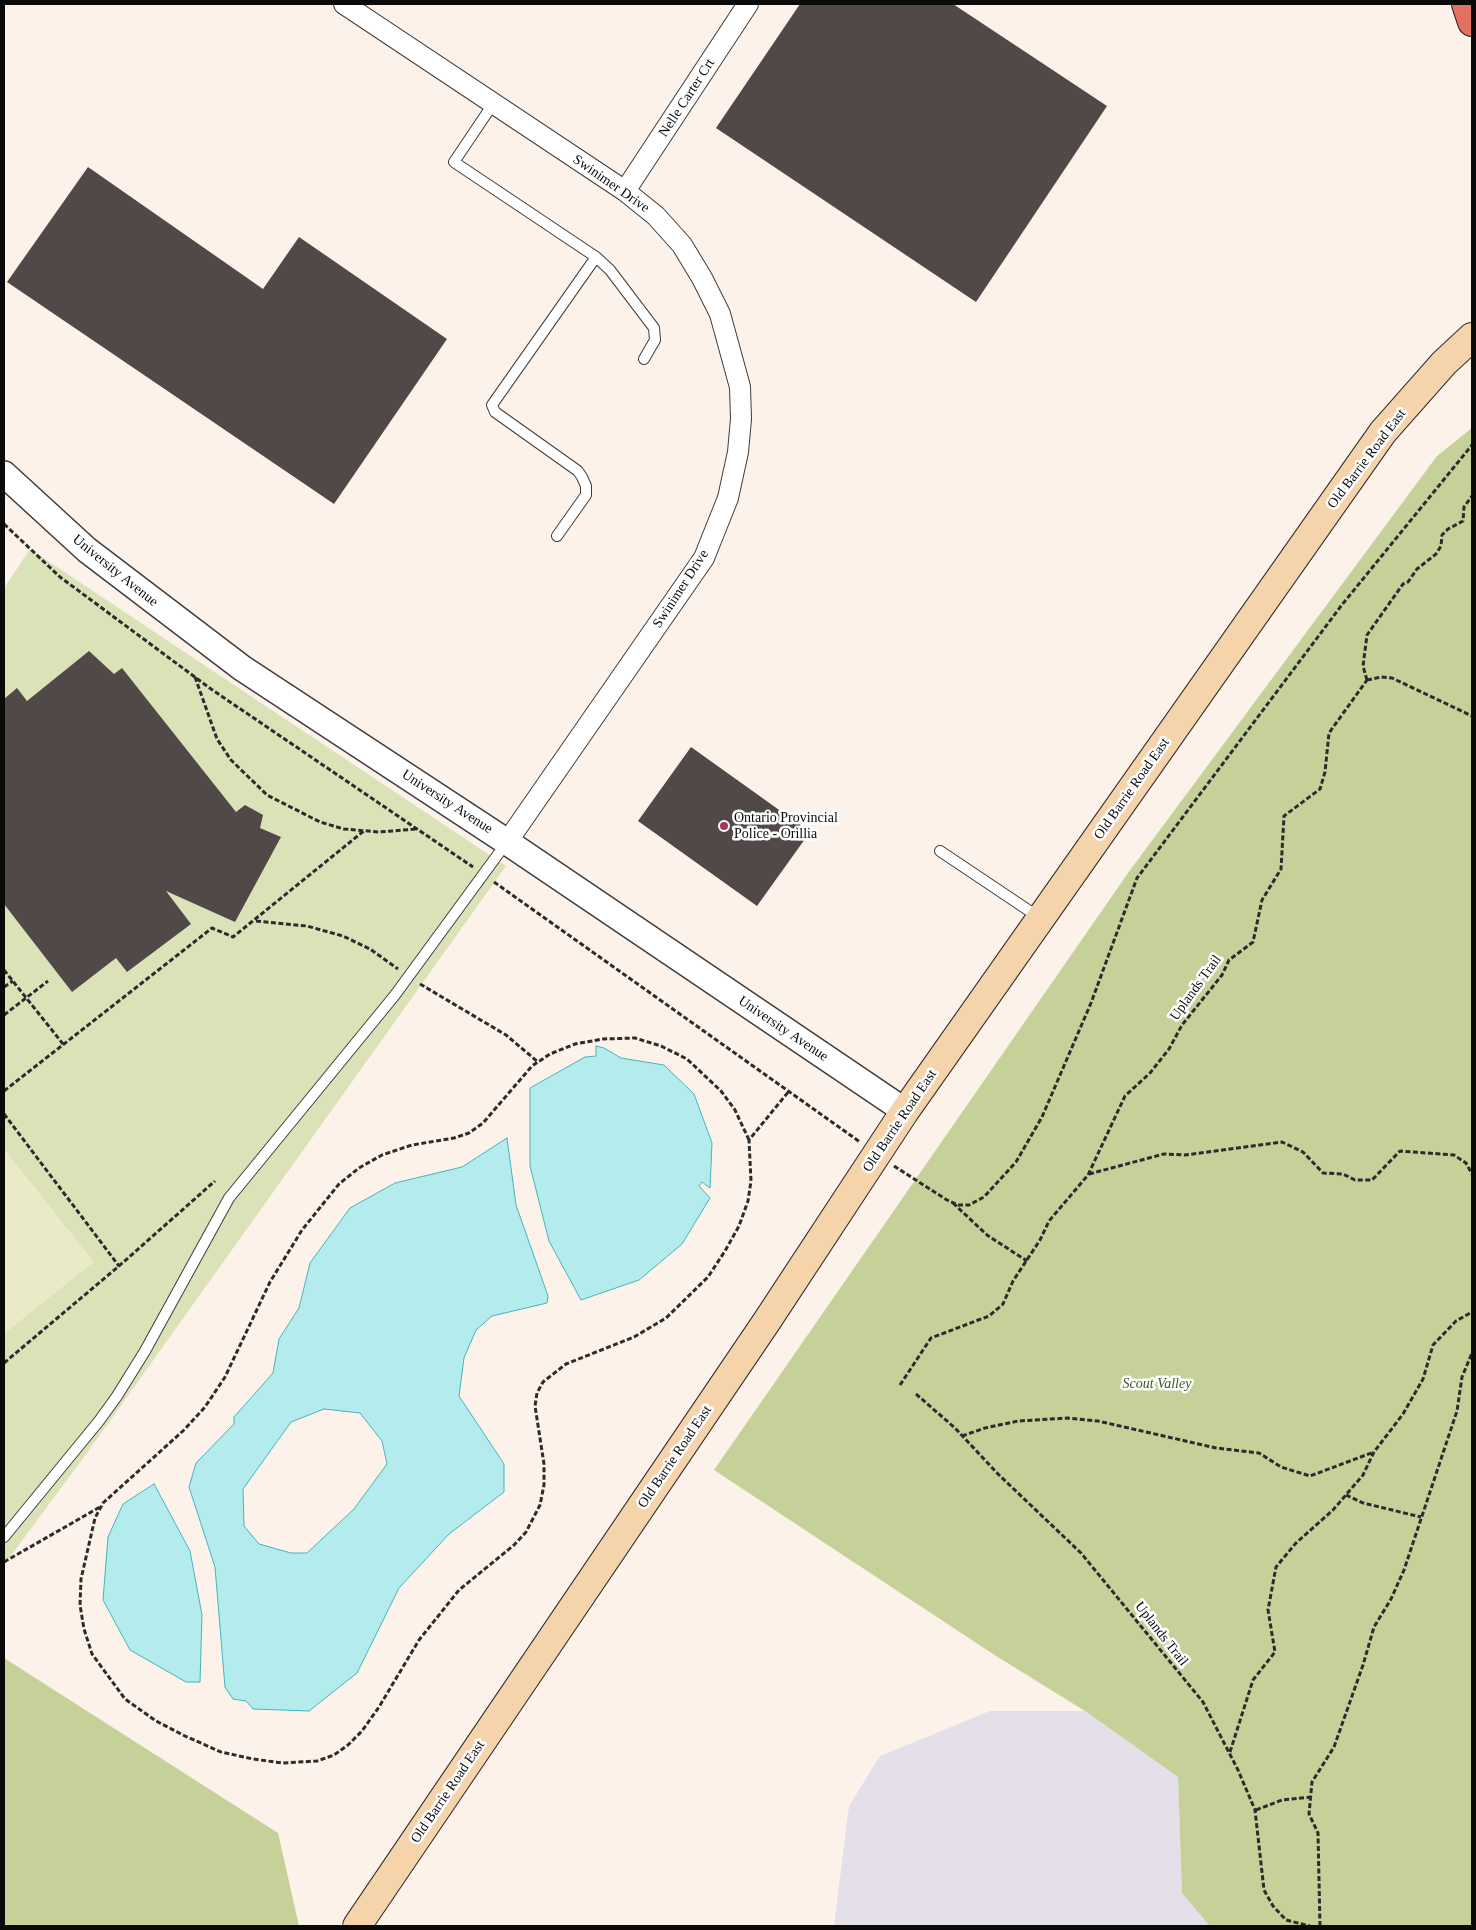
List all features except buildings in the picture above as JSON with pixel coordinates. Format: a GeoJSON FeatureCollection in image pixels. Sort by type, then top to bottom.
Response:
{"type":"FeatureCollection","features":[{"type":"Feature","properties":{"kind":"highway"},"geometry":{"type":"LineString","coordinates":[[1466,4],[1472,22]]}},
{"type":"Feature","properties":{"kind":"main road","name":"Old Barrie Road East"},"geometry":{"type":"LineString","coordinates":[[357,1926],[767,1321],[905,1111],[1383,432],[1444,363],[1472,337]]}},
{"type":"Feature","properties":{"kind":"street","name":"Swinimer Drive"},"geometry":{"type":"LineString","coordinates":[[344,4],[625,191],[656,216],[682,245],[702,278],[720,314],[740,387],[741,418],[738,452],[728,498],[704,558],[507,842]]}},
{"type":"Feature","properties":{"kind":"street","name":"Nelle Carter Crt"},"geometry":{"type":"LineString","coordinates":[[625,191],[748,4]]}},
{"type":"Feature","properties":{"kind":"street","name":"University Avenue"},"geometry":{"type":"LineString","coordinates":[[4,474],[87,550],[242,668],[507,842],[905,1111]]}},
{"type":"Feature","properties":{"kind":"lane"},"geometry":{"type":"LineString","coordinates":[[493,104],[454,162],[596,257],[610,270],[654,328],[656,340],[644,359]]}},
{"type":"Feature","properties":{"kind":"lane"},"geometry":{"type":"LineString","coordinates":[[557,536],[586,495],[586,486],[582,476],[578,471],[495,412],[492,405],[596,257]]}},
{"type":"Feature","properties":{"kind":"lane"},"geometry":{"type":"LineString","coordinates":[[4,1537],[99,1421],[117,1396],[146,1351],[229,1198],[395,995],[507,842]]}},
{"type":"Feature","properties":{"kind":"lane"},"geometry":{"type":"LineString","coordinates":[[940,851],[1041,919]]}},
{"type":"Feature","properties":{"kind":"path"},"geometry":{"type":"LineString","coordinates":[[952,1202],[969,1205],[984,1198],[1016,1162],[1033,1132],[1091,1003],[1137,878],[1341,606],[1472,445]]}},
{"type":"Feature","properties":{"kind":"path"},"geometry":{"type":"LineString","coordinates":[[1472,496],[1464,507],[1463,521],[1448,529],[1442,535],[1441,546],[1436,554],[1417,570],[1408,582],[1403,584],[1367,635],[1363,666],[1367,680],[1381,677],[1392,678],[1472,716]]}},
{"type":"Feature","properties":{"kind":"path"},"geometry":{"type":"LineString","coordinates":[[4,524],[60,578],[195,677],[484,874],[862,1144]]}},
{"type":"Feature","properties":{"kind":"path"},"geometry":{"type":"LineString","coordinates":[[195,677],[217,739],[231,760],[267,795],[320,822],[344,829],[417,829]]}},
{"type":"Feature","properties":{"kind":"path","name":"Uplands Trail"},"geometry":{"type":"LineString","coordinates":[[900,1385],[931,1338],[989,1316],[1003,1304],[1013,1281],[1027,1261],[1049,1221],[1088,1174],[1125,1096],[1150,1073],[1169,1049],[1182,1025],[1211,990],[1229,960],[1253,942],[1262,900],[1281,869],[1284,816],[1320,790],[1325,772],[1329,733],[1367,680]]}},
{"type":"Feature","properties":{"kind":"path"},"geometry":{"type":"LineString","coordinates":[[4,1091],[212,928],[233,937],[365,830]]}},
{"type":"Feature","properties":{"kind":"path"},"geometry":{"type":"LineString","coordinates":[[4,970],[63,1044]]}},
{"type":"Feature","properties":{"kind":"path"},"geometry":{"type":"LineString","coordinates":[[4,987],[12,981]]}},
{"type":"Feature","properties":{"kind":"path"},"geometry":{"type":"LineString","coordinates":[[4,1015],[48,981]]}},
{"type":"Feature","properties":{"kind":"path"},"geometry":{"type":"LineString","coordinates":[[4,1562],[101,1507],[184,1430],[205,1406],[225,1378],[270,1282],[302,1230],[339,1184],[358,1168],[382,1156],[412,1146],[454,1138],[469,1133],[483,1123],[532,1066],[550,1054],[575,1044],[603,1039],[635,1038],[661,1046],[687,1059],[721,1091],[735,1110],[748,1140],[751,1181],[748,1201],[739,1226],[725,1251],[708,1277],[666,1318],[634,1337],[566,1364],[543,1382],[537,1393],[535,1406],[544,1464],[544,1485],[540,1505],[526,1532],[514,1545],[459,1590],[419,1640],[379,1707],[362,1731],[334,1755],[316,1761],[282,1763],[221,1752],[156,1720],[125,1699],[92,1654],[84,1629],[80,1605],[81,1578],[87,1545],[95,1518],[101,1507]]}},
{"type":"Feature","properties":{"kind":"path"},"geometry":{"type":"LineString","coordinates":[[748,1140],[789,1091]]}},
{"type":"Feature","properties":{"kind":"path"},"geometry":{"type":"LineString","coordinates":[[4,1114],[119,1266]]}},
{"type":"Feature","properties":{"kind":"path"},"geometry":{"type":"LineString","coordinates":[[1088,1174],[1164,1154],[1184,1156],[1282,1142],[1303,1152],[1323,1172],[1343,1174],[1355,1180],[1372,1180],[1400,1151],[1454,1155],[1466,1163],[1472,1174]]}},
{"type":"Feature","properties":{"kind":"path"},"geometry":{"type":"LineString","coordinates":[[907,1176],[952,1202],[987,1235],[1027,1261]]}},
{"type":"Feature","properties":{"kind":"path"},"geometry":{"type":"LineString","coordinates":[[4,1363],[119,1266],[215,1181]]}},
{"type":"Feature","properties":{"kind":"path"},"geometry":{"type":"LineString","coordinates":[[1230,1753],[1253,1680],[1275,1652],[1268,1610],[1276,1566],[1296,1543],[1333,1510],[1363,1475],[1374,1452],[1403,1414],[1423,1378],[1433,1345],[1456,1321],[1472,1312]]}},
{"type":"Feature","properties":{"kind":"path"},"geometry":{"type":"LineString","coordinates":[[1320,1926],[1318,1833],[1309,1814],[1312,1782],[1334,1747],[1364,1665],[1374,1627],[1391,1598],[1404,1570],[1457,1411],[1462,1377],[1472,1353]]}},
{"type":"Feature","properties":{"kind":"path","name":"Uplands Trail"},"geometry":{"type":"LineString","coordinates":[[916,1394],[1081,1552],[1203,1702],[1230,1753],[1255,1810],[1264,1890],[1273,1906],[1286,1920],[1310,1926]]}},
{"type":"Feature","properties":{"kind":"path"},"geometry":{"type":"LineString","coordinates":[[962,1436],[985,1428],[1018,1421],[1068,1418],[1098,1421],[1216,1448],[1259,1453],[1281,1467],[1310,1476],[1374,1452]]}},
{"type":"Feature","properties":{"kind":"path"},"geometry":{"type":"LineString","coordinates":[[1346,1495],[1363,1503],[1421,1517]]}},
{"type":"Feature","properties":{"kind":"path"},"geometry":{"type":"LineString","coordinates":[[1255,1810],[1282,1800],[1310,1798]]}},
{"type":"Feature","properties":{"kind":"shaded area"},"geometry":{"type":"Polygon","coordinates":[[[990,1711],[1085,1711],[1178,1777],[1182,1892],[1210,1926],[834,1926],[849,1806],[880,1756],[990,1711]]]}},
{"type":"Feature","properties":{"kind":"green space","name":"Scout Valley"},"geometry":{"type":"Polygon","coordinates":[[[1472,428],[1472,1926],[1210,1926],[1182,1893],[1178,1777],[1085,1711],[993,1654],[714,1470],[1128,873],[1437,456],[1472,428]]]}},
{"type":"Feature","properties":{"kind":"green space"},"geometry":{"type":"Polygon","coordinates":[[[30,549],[506,866],[87,1453],[4,1565],[4,588],[30,549]]]}},
{"type":"Feature","properties":{"kind":"green space"},"geometry":{"type":"Polygon","coordinates":[[[4,1149],[94,1262],[4,1334],[4,1149]]]}},
{"type":"Feature","properties":{"kind":"green space"},"geometry":{"type":"Polygon","coordinates":[[[4,1658],[278,1833],[299,1926],[4,1926],[4,1658]]]}},
{"type":"Feature","properties":{"kind":"water"},"geometry":{"type":"Polygon","coordinates":[[[596,1046],[604,1048],[621,1058],[664,1065],[694,1094],[712,1143],[710,1188],[702,1182],[699,1186],[710,1198],[682,1244],[639,1280],[581,1300],[549,1241],[530,1166],[530,1088],[585,1057],[596,1056],[596,1046]]]}},
{"type":"Feature","properties":{"kind":"water"},"geometry":{"type":"Polygon","coordinates":[[[507,1138],[516,1205],[548,1296],[547,1303],[492,1316],[476,1330],[464,1358],[459,1396],[504,1464],[504,1492],[449,1534],[399,1588],[357,1673],[309,1711],[253,1709],[246,1701],[233,1699],[225,1687],[215,1567],[189,1487],[196,1463],[234,1424],[234,1417],[273,1373],[279,1339],[299,1308],[310,1263],[350,1208],[395,1183],[462,1167],[507,1138]],[[324,1409],[291,1422],[243,1489],[244,1526],[259,1544],[291,1553],[307,1553],[354,1509],[387,1464],[382,1441],[360,1413],[324,1409]]]}},
{"type":"Feature","properties":{"kind":"water"},"geometry":{"type":"Polygon","coordinates":[[[154,1484],[190,1551],[202,1615],[200,1682],[186,1682],[130,1650],[103,1600],[108,1537],[123,1504],[154,1484]]]}},
{"type":"Feature","properties":{"kind":"place","name":"Ontario Provincial Police - Orillia"},"geometry":{"type":"Point","coordinates":[724,826]}}]}
